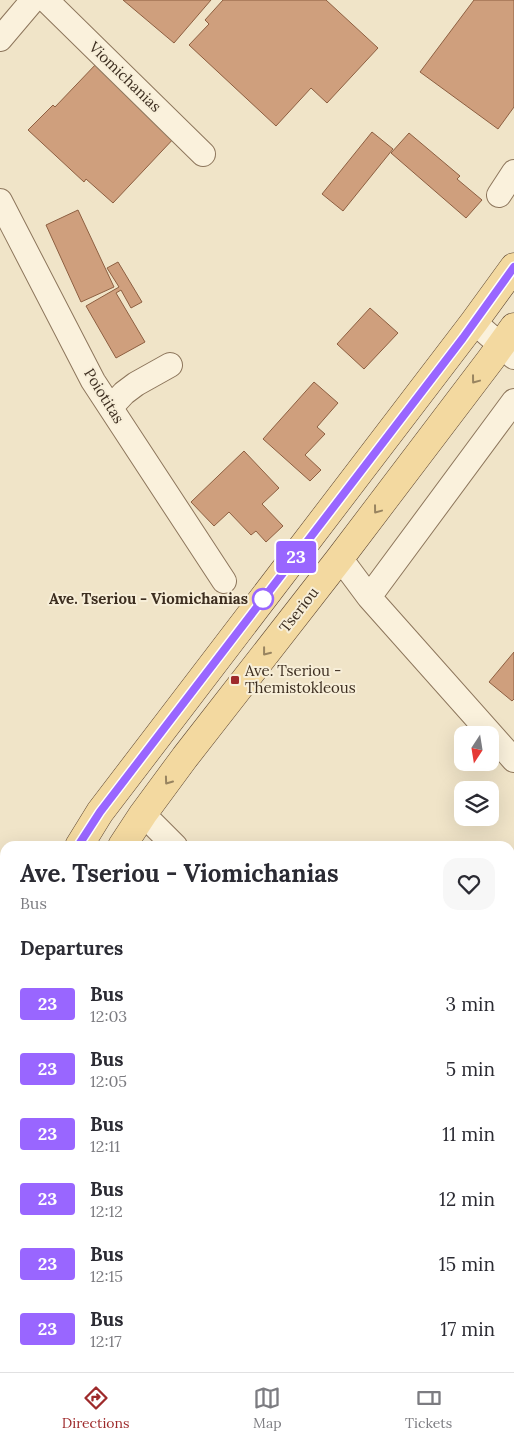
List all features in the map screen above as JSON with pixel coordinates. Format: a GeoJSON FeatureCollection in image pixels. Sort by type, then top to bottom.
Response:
{"type":"FeatureCollection","features":[{"type":"Feature","properties":{"kind":"main road"},"geometry":{"type":"LineString","coordinates":[[81,841],[100,812],[514,267]]}},
{"type":"Feature","properties":{"kind":"main road","name":"Tseriou"},"geometry":{"type":"LineString","coordinates":[[125,841],[143,814],[208,727],[510,343]]}},
{"type":"Feature","properties":{"kind":"street"},"geometry":{"type":"LineString","coordinates":[[0,39],[33,0]]}},
{"type":"Feature","properties":{"kind":"street","name":"Viomichanias"},"geometry":{"type":"LineString","coordinates":[[46,0],[204,154]]}},
{"type":"Feature","properties":{"kind":"street"},"geometry":{"type":"LineString","coordinates":[[499,195],[513,174]]}},
{"type":"Feature","properties":{"kind":"street","name":"Poiotitas"},"geometry":{"type":"LineString","coordinates":[[0,201],[93,381],[224,581]]}},
{"type":"Feature","properties":{"kind":"street"},"geometry":{"type":"LineString","coordinates":[[474,322],[510,343]]}},
{"type":"Feature","properties":{"kind":"street"},"geometry":{"type":"LineString","coordinates":[[111,407],[124,393],[136,384],[170,365]]}},
{"type":"Feature","properties":{"kind":"street"},"geometry":{"type":"LineString","coordinates":[[369,597],[514,401]]}},
{"type":"Feature","properties":{"kind":"street"},"geometry":{"type":"LineString","coordinates":[[340,558],[369,597],[514,760]]}},
{"type":"Feature","properties":{"kind":"street"},"geometry":{"type":"LineString","coordinates":[[143,814],[170,841]]}},
{"type":"Feature","properties":{"kind":"building"},"geometry":{"type":"Polygon","coordinates":[[[123,0],[211,0],[174,43],[123,0]]]}},
{"type":"Feature","properties":{"kind":"building"},"geometry":{"type":"Polygon","coordinates":[[[223,0],[326,0],[378,48],[327,103],[311,88],[276,126],[189,45],[209,24],[205,20],[223,0]]]}},
{"type":"Feature","properties":{"kind":"building"},"geometry":{"type":"Polygon","coordinates":[[[474,0],[514,0],[514,107],[498,129],[420,72],[474,0]]]}},
{"type":"Feature","properties":{"kind":"building"},"geometry":{"type":"Polygon","coordinates":[[[98,62],[177,135],[113,203],[86,179],[84,182],[28,130],[53,105],[55,107],[98,62]]]}},
{"type":"Feature","properties":{"kind":"building"},"geometry":{"type":"Polygon","coordinates":[[[372,132],[393,149],[343,211],[322,194],[372,132]]]}},
{"type":"Feature","properties":{"kind":"building"},"geometry":{"type":"Polygon","coordinates":[[[409,133],[460,176],[457,179],[482,200],[466,218],[391,153],[409,133]]]}},
{"type":"Feature","properties":{"kind":"building"},"geometry":{"type":"Polygon","coordinates":[[[78,210],[114,287],[81,302],[46,225],[78,210]]]}},
{"type":"Feature","properties":{"kind":"building"},"geometry":{"type":"Polygon","coordinates":[[[118,262],[142,302],[131,308],[121,290],[116,293],[145,342],[116,358],[86,306],[119,287],[107,268],[118,262]]]}},
{"type":"Feature","properties":{"kind":"building"},"geometry":{"type":"Polygon","coordinates":[[[370,308],[398,333],[364,369],[337,344],[370,308]]]}},
{"type":"Feature","properties":{"kind":"building"},"geometry":{"type":"Polygon","coordinates":[[[314,382],[338,403],[317,427],[325,434],[305,455],[321,470],[310,481],[263,439],[314,382]]]}},
{"type":"Feature","properties":{"kind":"building"},"geometry":{"type":"Polygon","coordinates":[[[244,451],[279,488],[262,504],[283,526],[266,542],[256,531],[251,535],[229,512],[214,526],[191,502],[244,451]]]}},
{"type":"Feature","properties":{"kind":"building"},"geometry":{"type":"Polygon","coordinates":[[[514,652],[514,699],[512,701],[489,682],[514,652]]]}},
{"type":"Feature","properties":{"kind":"bus line","name":"23"},"geometry":{"type":"LineString","coordinates":[[81,841],[100,812],[463,338],[514,267]]}},
{"type":"Feature","properties":{"kind":"place","name":"Ave. Tseriou - Viomichanias"},"geometry":{"type":"Point","coordinates":[263,599]}},
{"type":"Feature","properties":{"kind":"place","name":"Ave. Tseriou - Themistokleous"},"geometry":{"type":"Point","coordinates":[235,680]}}]}
